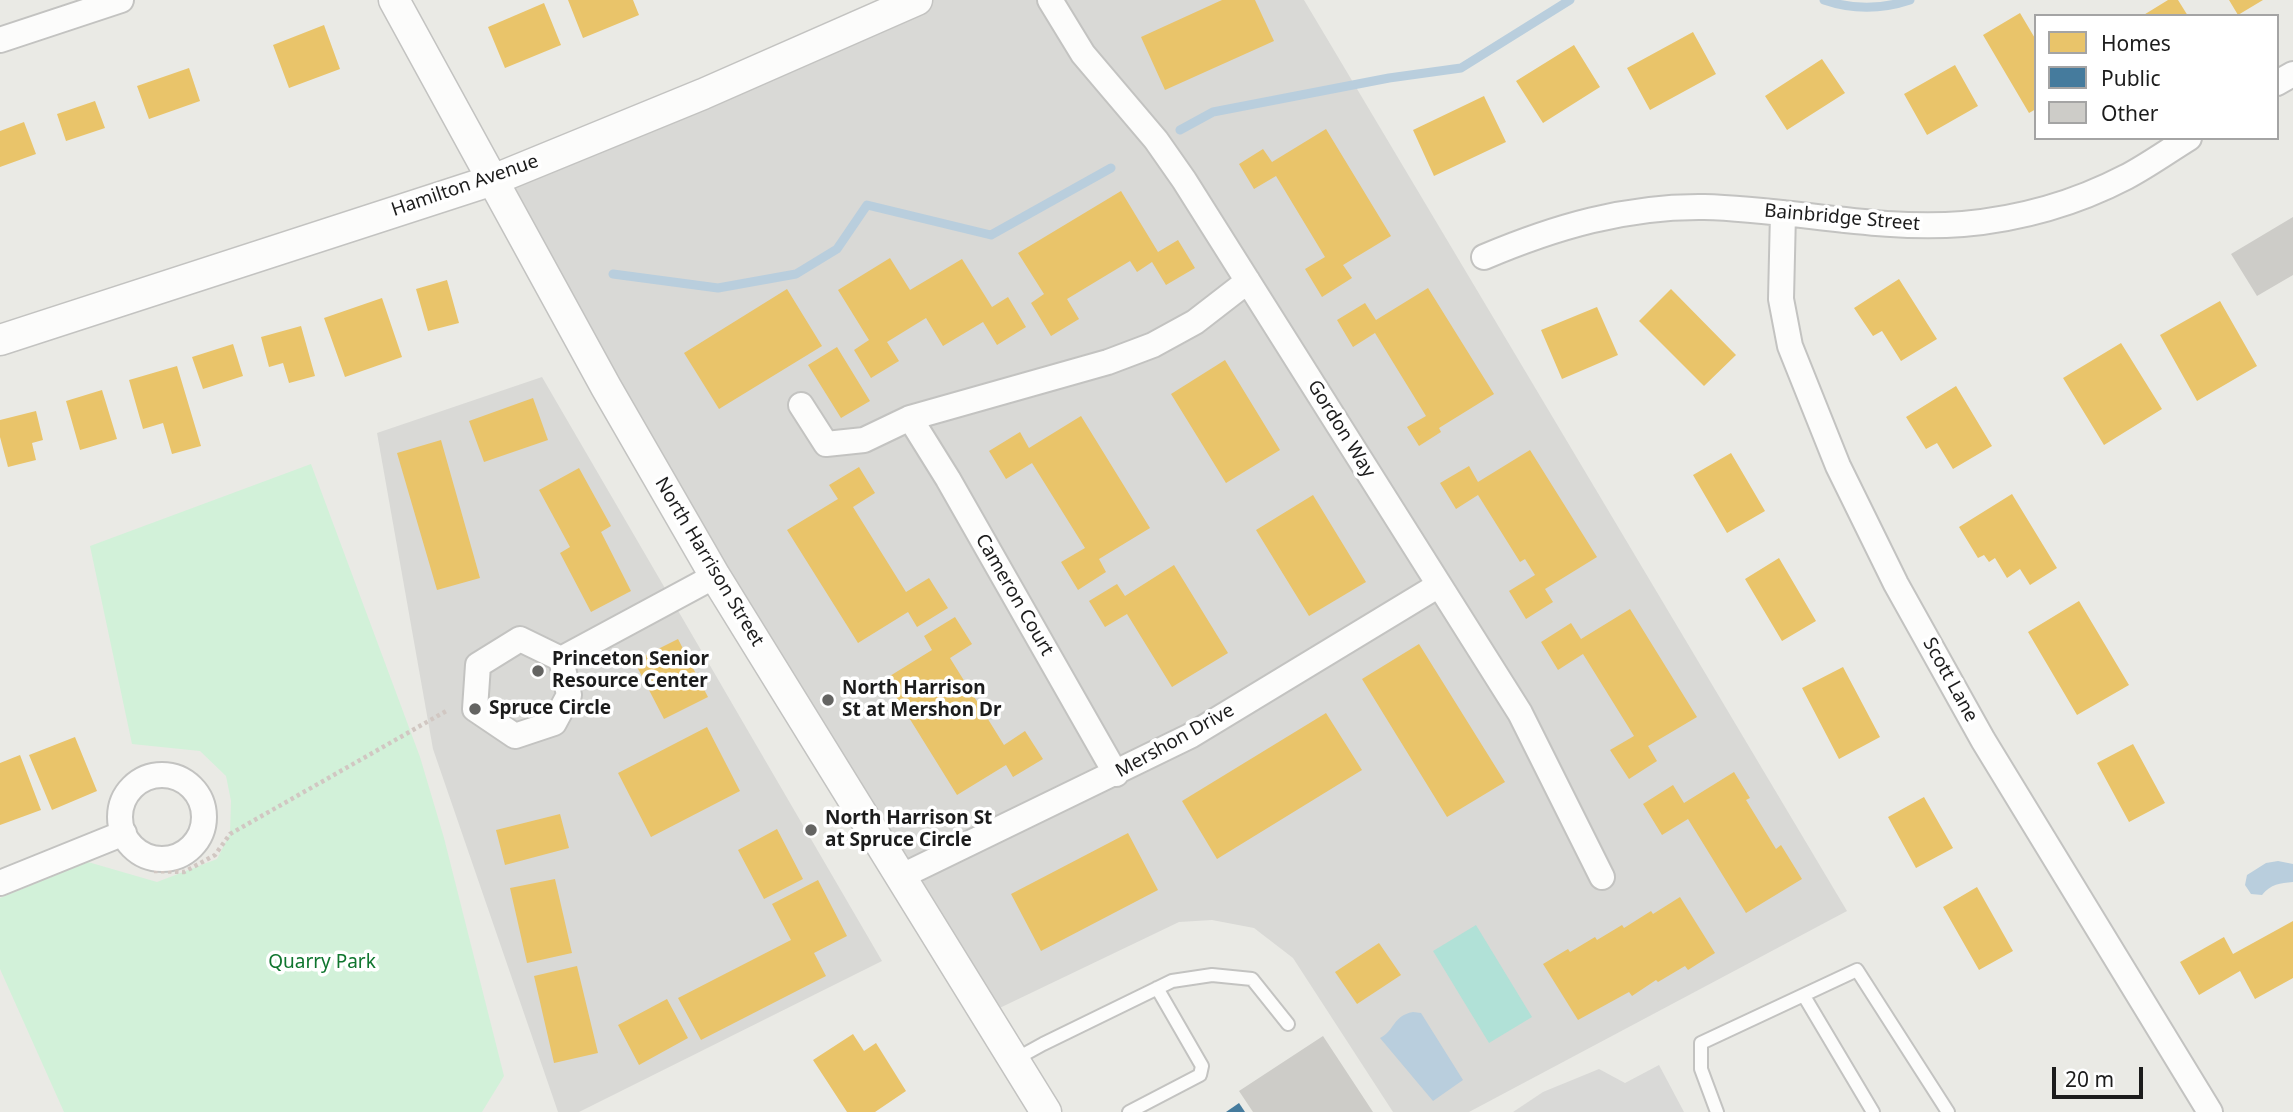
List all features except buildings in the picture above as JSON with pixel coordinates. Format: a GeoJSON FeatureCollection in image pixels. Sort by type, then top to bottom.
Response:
{"type":"FeatureCollection","features":[{"type":"Feature","properties":{"kind":"street"},"geometry":{"type":"LineString","coordinates":[[0,40],[121,0]]}},
{"type":"Feature","properties":{"kind":"street","name":"North Harrison Street"},"geometry":{"type":"LineString","coordinates":[[394,0],[606,387],[715,576],[1046,1112]]}},
{"type":"Feature","properties":{"kind":"street","name":"Hamilton Avenue"},"geometry":{"type":"LineString","coordinates":[[0,340],[493,180],[703,94],[917,0]]}},
{"type":"Feature","properties":{"kind":"street","name":"Gordon Way"},"geometry":{"type":"LineString","coordinates":[[1050,0],[1083,54],[1156,140],[1520,712],[1602,877]]}},
{"type":"Feature","properties":{"kind":"street","name":"Bainbridge Street"},"geometry":{"type":"LineString","coordinates":[[1484,257],[1536,234],[1582,222],[1653,209],[1704,207],[1911,226],[1965,224],[2018,216],[2077,199],[2126,177],[2186,140]]}},
{"type":"Feature","properties":{"kind":"street","name":"Scott Lane"},"geometry":{"type":"LineString","coordinates":[[1783,213],[1781,299],[1790,346],[1838,466],[1896,584],[1983,740],[2210,1112]]}},
{"type":"Feature","properties":{"kind":"street"},"geometry":{"type":"LineString","coordinates":[[800,405],[826,444],[864,439],[910,418],[1108,362],[1153,345],[1195,322],[1248,281]]}},
{"type":"Feature","properties":{"kind":"street","name":"Cameron Court"},"geometry":{"type":"LineString","coordinates":[[910,418],[948,479],[1116,774]]}},
{"type":"Feature","properties":{"kind":"street"},"geometry":{"type":"LineString","coordinates":[[561,659],[715,576]]}},
{"type":"Feature","properties":{"kind":"street","name":"Mershon Drive"},"geometry":{"type":"LineString","coordinates":[[900,877],[1191,736],[1439,585]]}},
{"type":"Feature","properties":{"kind":"street"},"geometry":{"type":"LineString","coordinates":[[520,639],[561,659],[569,695],[554,723],[515,736],[475,709],[478,665],[520,639]]}},
{"type":"Feature","properties":{"kind":"street"},"geometry":{"type":"LineString","coordinates":[[0,883],[124,833]]}},
{"type":"Feature","properties":{"kind":"lane"},"geometry":{"type":"LineString","coordinates":[[1717,1112],[1701,1069],[1701,1043],[1857,970],[1948,1112]]}},
{"type":"Feature","properties":{"kind":"lane"},"geometry":{"type":"LineString","coordinates":[[1014,1060],[1172,981],[1212,975],[1252,979],[1288,1024]]}},
{"type":"Feature","properties":{"kind":"lane"},"geometry":{"type":"LineString","coordinates":[[1129,1112],[1200,1075],[1202,1066],[1157,988]]}},
{"type":"Feature","properties":{"kind":"lane"},"geometry":{"type":"LineString","coordinates":[[1804,996],[1873,1112]]}},
{"type":"Feature","properties":{"kind":"path"},"geometry":{"type":"LineString","coordinates":[[154,871],[184,872],[205,861],[215,855],[230,834],[476,694]]}},
{"type":"Feature","properties":{"kind":"shaded area"},"geometry":{"type":"Polygon","coordinates":[[[910,0],[1304,0],[1847,911],[1469,1112],[1393,1112],[1293,958],[1254,928],[1212,920],[1179,922],[985,1015],[493,180],[910,0]]]}},
{"type":"Feature","properties":{"kind":"shaded area"},"geometry":{"type":"Polygon","coordinates":[[[542,377],[882,961],[579,1112],[558,1112],[433,749],[377,433],[542,377]]]}},
{"type":"Feature","properties":{"kind":"shaded area"},"geometry":{"type":"Polygon","coordinates":[[[2278,861],[2293,864],[2293,882],[2276,885],[2262,895],[2251,894],[2245,885],[2247,875],[2266,863],[2278,861]]]}},
{"type":"Feature","properties":{"kind":"shaded area"},"geometry":{"type":"Polygon","coordinates":[[[1476,925],[1532,1017],[1489,1043],[1433,951],[1476,925]]]}},
{"type":"Feature","properties":{"kind":"shaded area"},"geometry":{"type":"Polygon","coordinates":[[[1413,1012],[1421,1013],[1463,1080],[1433,1101],[1380,1038],[1389,1032],[1397,1020],[1413,1012]]]}},
{"type":"Feature","properties":{"kind":"shaded area"},"geometry":{"type":"Polygon","coordinates":[[[1659,1065],[1684,1112],[1513,1112],[1543,1092],[1599,1069],[1625,1083],[1659,1065]]]}},
{"type":"Feature","properties":{"kind":"green space","name":"Quarry Park"},"geometry":{"type":"Polygon","coordinates":[[[311,464],[420,757],[444,838],[504,1076],[482,1112],[64,1112],[0,969],[0,898],[88,862],[157,882],[217,859],[230,834],[231,801],[226,776],[200,751],[132,744],[90,546],[311,464]]]}},
{"type":"Feature","properties":{"kind":"waterway"},"geometry":{"type":"LineString","coordinates":[[1180,130],[1213,112],[1389,78],[1461,68],[1570,0]]}},
{"type":"Feature","properties":{"kind":"waterway"},"geometry":{"type":"LineString","coordinates":[[1824,0],[1867,8],[1910,0]]}},
{"type":"Feature","properties":{"kind":"waterway"},"geometry":{"type":"LineString","coordinates":[[613,274],[718,288],[796,274],[837,249],[867,205],[991,235],[1111,168]]}},
{"type":"Feature","properties":{"kind":"place","name":"Princeton Senior Resource Center"},"geometry":{"type":"Point","coordinates":[538,671]}},
{"type":"Feature","properties":{"kind":"place","name":"North Harrison St at Mershon Dr"},"geometry":{"type":"Point","coordinates":[828,700]}},
{"type":"Feature","properties":{"kind":"place","name":"Spruce Circle"},"geometry":{"type":"Point","coordinates":[475,709]}},
{"type":"Feature","properties":{"kind":"place","name":"North Harrison St at Spruce Circle"},"geometry":{"type":"Point","coordinates":[811,830]}}]}
